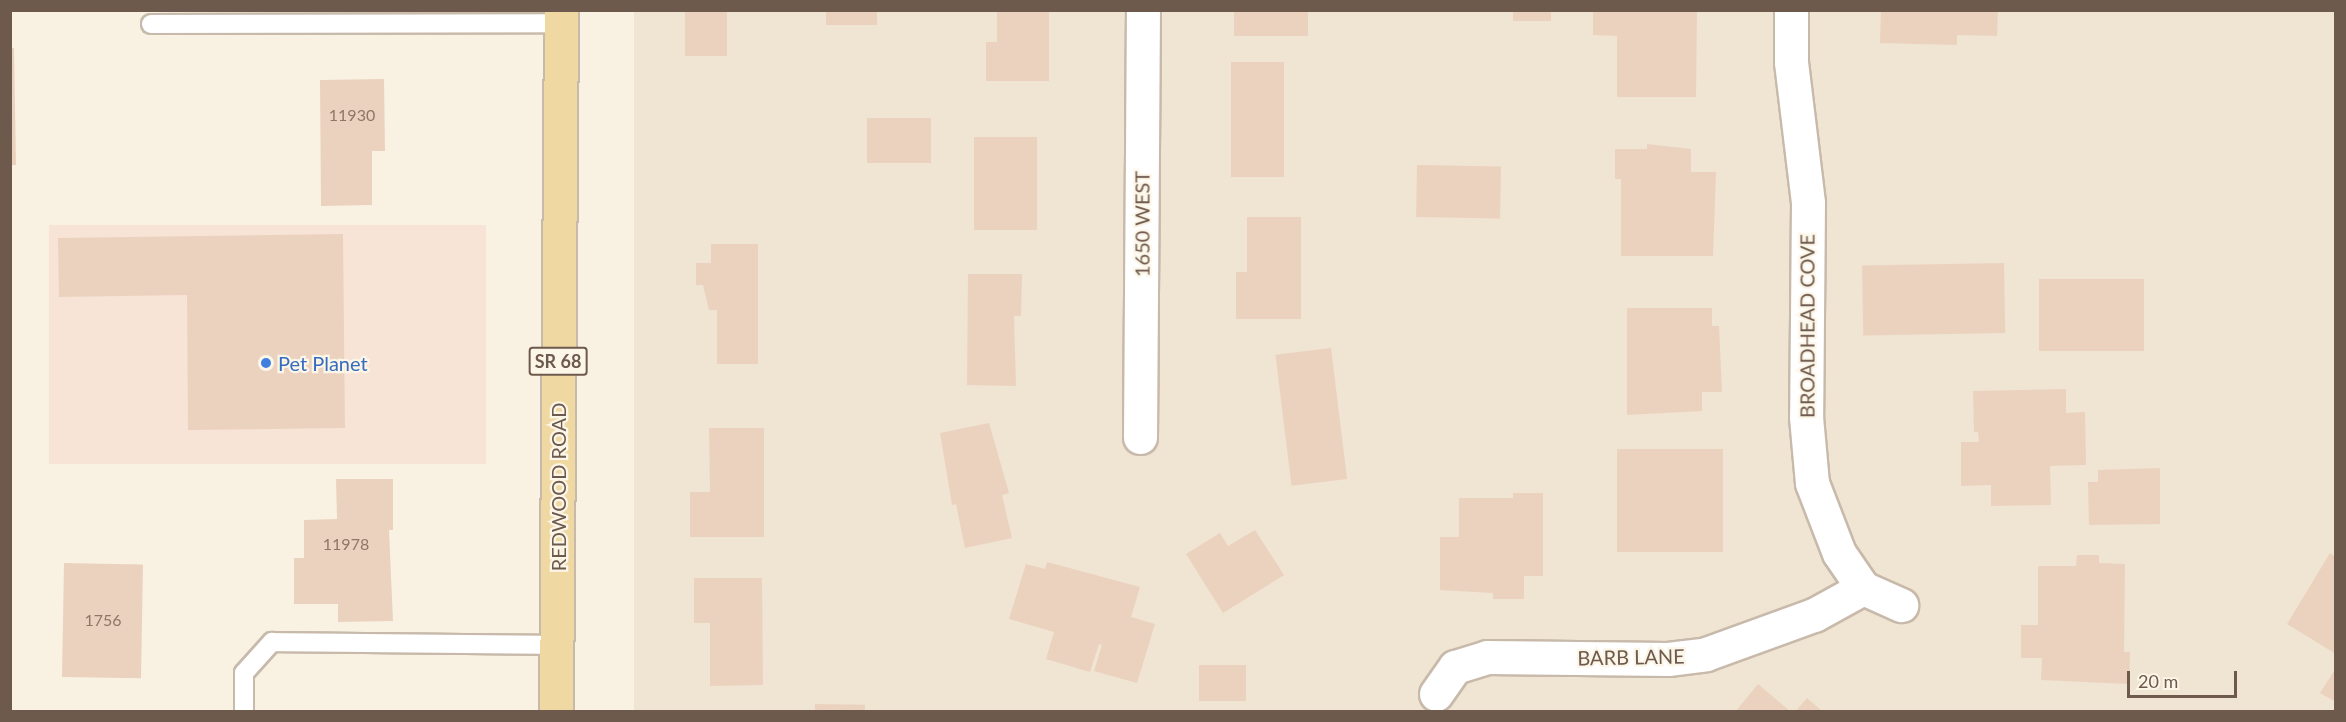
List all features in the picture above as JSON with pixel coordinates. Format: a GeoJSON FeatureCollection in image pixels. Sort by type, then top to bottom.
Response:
{"type":"FeatureCollection","features":[{"type":"Feature","properties":{"kind":"main road","name":"REDWOOD ROAD"},"geometry":{"type":"LineString","coordinates":[[556,711],[561,17]]}},
{"type":"Feature","properties":{"kind":"street","name":"1650 WEST"},"geometry":{"type":"LineString","coordinates":[[1140,437],[1143,10]]}},
{"type":"Feature","properties":{"kind":"street","name":"BROADHEAD COVE"},"geometry":{"type":"LineString","coordinates":[[1791,10],[1791,62],[1808,203],[1808,451],[1822,515],[1839,553],[1863,588]]}},
{"type":"Feature","properties":{"kind":"street"},"geometry":{"type":"LineString","coordinates":[[1863,588],[1900,605]]}},
{"type":"Feature","properties":{"kind":"street","name":"BARB LANE"},"geometry":{"type":"LineString","coordinates":[[1436,694],[1455,667],[1487,657],[1668,659],[1706,654],[1814,615],[1863,588]]}},
{"type":"Feature","properties":{"kind":"lane"},"geometry":{"type":"LineString","coordinates":[[152,24],[561,17]]}},
{"type":"Feature","properties":{"kind":"lane"},"geometry":{"type":"LineString","coordinates":[[244,711],[244,673],[272,642],[557,645]]}},
{"type":"Feature","properties":{"kind":"shaded area"},"geometry":{"type":"Polygon","coordinates":[[[634,11],[2335,11],[2335,712],[634,712],[634,11]]]}},
{"type":"Feature","properties":{"kind":"shaded area"},"geometry":{"type":"Polygon","coordinates":[[[49,225],[486,225],[486,464],[49,464],[49,225]]]}},
{"type":"Feature","properties":{"kind":"building"},"geometry":{"type":"Polygon","coordinates":[[[685,10],[727,10],[727,56],[685,56],[685,10]]]}},
{"type":"Feature","properties":{"kind":"building"},"geometry":{"type":"Polygon","coordinates":[[[826,10],[877,10],[877,25],[826,25],[826,10]]]}},
{"type":"Feature","properties":{"kind":"building"},"geometry":{"type":"Polygon","coordinates":[[[997,10],[1049,10],[1049,81],[986,81],[986,42],[997,42],[997,10]]]}},
{"type":"Feature","properties":{"kind":"building"},"geometry":{"type":"Polygon","coordinates":[[[1234,10],[1308,10],[1308,36],[1234,36],[1234,10]]]}},
{"type":"Feature","properties":{"kind":"building"},"geometry":{"type":"Polygon","coordinates":[[[1513,10],[1551,10],[1551,21],[1513,21],[1513,10]]]}},
{"type":"Feature","properties":{"kind":"building"},"geometry":{"type":"Polygon","coordinates":[[[1593,10],[1697,10],[1696,97],[1617,97],[1617,36],[1593,35],[1593,10]]]}},
{"type":"Feature","properties":{"kind":"building"},"geometry":{"type":"Polygon","coordinates":[[[1881,10],[1998,10],[1997,36],[1957,35],[1957,45],[1880,43],[1881,10]]]}},
{"type":"Feature","properties":{"kind":"building"},"geometry":{"type":"Polygon","coordinates":[[[10,48],[14,48],[16,165],[10,165],[10,48]]]}},
{"type":"Feature","properties":{"kind":"building"},"geometry":{"type":"Polygon","coordinates":[[[1231,62],[1284,62],[1284,177],[1231,177],[1231,62]]]}},
{"type":"Feature","properties":{"kind":"building"},"geometry":{"type":"Polygon","coordinates":[[[384,79],[385,151],[372,151],[372,205],[321,206],[320,80],[384,79]]]}},
{"type":"Feature","properties":{"kind":"building"},"geometry":{"type":"Polygon","coordinates":[[[867,118],[931,118],[931,163],[867,163],[867,118]]]}},
{"type":"Feature","properties":{"kind":"building"},"geometry":{"type":"Polygon","coordinates":[[[974,137],[1037,137],[1037,230],[974,230],[974,137]]]}},
{"type":"Feature","properties":{"kind":"building"},"geometry":{"type":"Polygon","coordinates":[[[1647,144],[1691,149],[1691,172],[1716,172],[1713,256],[1621,256],[1621,179],[1615,179],[1615,149],[1647,149],[1647,144]]]}},
{"type":"Feature","properties":{"kind":"building"},"geometry":{"type":"Polygon","coordinates":[[[1417,165],[1501,166],[1500,218],[1416,217],[1417,165]]]}},
{"type":"Feature","properties":{"kind":"building"},"geometry":{"type":"Polygon","coordinates":[[[1247,217],[1301,217],[1301,319],[1236,319],[1236,272],[1247,272],[1247,217]]]}},
{"type":"Feature","properties":{"kind":"building","name":"Pet Planet"},"geometry":{"type":"Polygon","coordinates":[[[343,234],[345,428],[188,430],[187,295],[59,297],[58,238],[343,234]]]}},
{"type":"Feature","properties":{"kind":"building"},"geometry":{"type":"Polygon","coordinates":[[[711,244],[758,244],[758,364],[717,364],[717,310],[709,310],[703,285],[696,285],[696,263],[711,263],[711,244]]]}},
{"type":"Feature","properties":{"kind":"building"},"geometry":{"type":"Polygon","coordinates":[[[2004,263],[2005,333],[1863,335],[1862,265],[2004,263]]]}},
{"type":"Feature","properties":{"kind":"building"},"geometry":{"type":"Polygon","coordinates":[[[968,274],[1022,274],[1021,316],[1014,316],[1016,386],[967,385],[968,274]]]}},
{"type":"Feature","properties":{"kind":"building"},"geometry":{"type":"Polygon","coordinates":[[[2039,279],[2144,279],[2144,351],[2039,351],[2039,279]]]}},
{"type":"Feature","properties":{"kind":"building"},"geometry":{"type":"Polygon","coordinates":[[[1627,308],[1712,308],[1712,326],[1719,326],[1722,392],[1702,392],[1702,411],[1627,415],[1627,308]]]}},
{"type":"Feature","properties":{"kind":"building"},"geometry":{"type":"Polygon","coordinates":[[[1331,348],[1347,479],[1292,486],[1275,355],[1331,348]]]}},
{"type":"Feature","properties":{"kind":"building"},"geometry":{"type":"Polygon","coordinates":[[[2066,389],[2066,413],[2085,412],[2086,465],[2050,466],[2051,505],[1991,506],[1991,485],[1961,486],[1961,442],[1979,442],[1978,432],[1974,432],[1973,391],[2066,389]]]}},
{"type":"Feature","properties":{"kind":"building"},"geometry":{"type":"Polygon","coordinates":[[[989,423],[1009,493],[1002,495],[1012,538],[965,548],[956,504],[952,505],[940,433],[989,423]]]}},
{"type":"Feature","properties":{"kind":"building"},"geometry":{"type":"Polygon","coordinates":[[[709,428],[764,428],[764,537],[690,537],[690,492],[710,492],[709,428]]]}},
{"type":"Feature","properties":{"kind":"building"},"geometry":{"type":"Polygon","coordinates":[[[1617,449],[1723,449],[1723,552],[1617,552],[1617,449]]]}},
{"type":"Feature","properties":{"kind":"building"},"geometry":{"type":"Polygon","coordinates":[[[2160,468],[2160,524],[2089,525],[2088,482],[2098,482],[2098,470],[2160,468]]]}},
{"type":"Feature","properties":{"kind":"building"},"geometry":{"type":"Polygon","coordinates":[[[336,479],[393,479],[393,530],[389,530],[393,621],[338,622],[338,604],[294,604],[294,558],[304,558],[304,520],[337,519],[336,479]]]}},
{"type":"Feature","properties":{"kind":"building"},"geometry":{"type":"Polygon","coordinates":[[[1513,493],[1543,493],[1543,576],[1524,576],[1524,599],[1493,599],[1493,593],[1440,590],[1440,537],[1459,537],[1459,498],[1513,498],[1513,493]]]}},
{"type":"Feature","properties":{"kind":"building"},"geometry":{"type":"Polygon","coordinates":[[[1255,530],[1284,575],[1223,613],[1186,554],[1220,533],[1228,546],[1255,530]]]}},
{"type":"Feature","properties":{"kind":"building"},"geometry":{"type":"Polygon","coordinates":[[[2330,553],[2336,557],[2336,654],[2287,624],[2330,553]]]}},
{"type":"Feature","properties":{"kind":"building"},"geometry":{"type":"Polygon","coordinates":[[[2077,555],[2099,555],[2099,563],[2125,564],[2124,652],[2130,652],[2129,684],[2041,680],[2042,658],[2021,658],[2021,625],[2038,625],[2038,566],[2076,566],[2077,555]]]}},
{"type":"Feature","properties":{"kind":"building"},"geometry":{"type":"Polygon","coordinates":[[[1047,562],[1140,587],[1131,617],[1155,624],[1137,683],[1094,671],[1102,645],[1099,644],[1090,672],[1046,659],[1054,632],[1009,619],[1026,564],[1045,569],[1047,562]]]}},
{"type":"Feature","properties":{"kind":"building"},"geometry":{"type":"Polygon","coordinates":[[[64,563],[143,564],[141,678],[62,677],[64,563]]]}},
{"type":"Feature","properties":{"kind":"building"},"geometry":{"type":"Polygon","coordinates":[[[694,578],[762,578],[763,685],[710,686],[710,623],[694,623],[694,578]]]}},
{"type":"Feature","properties":{"kind":"building"},"geometry":{"type":"Polygon","coordinates":[[[1199,665],[1246,665],[1246,701],[1199,701],[1199,665]]]}},
{"type":"Feature","properties":{"kind":"building"},"geometry":{"type":"Polygon","coordinates":[[[2336,668],[2336,702],[2320,693],[2336,668]]]}},
{"type":"Feature","properties":{"kind":"building"},"geometry":{"type":"Polygon","coordinates":[[[1758,684],[1791,712],[1735,712],[1758,684]]]}},
{"type":"Feature","properties":{"kind":"building"},"geometry":{"type":"Polygon","coordinates":[[[1807,698],[1823,712],[1795,712],[1807,698]]]}},
{"type":"Feature","properties":{"kind":"building"},"geometry":{"type":"Polygon","coordinates":[[[815,704],[865,705],[865,712],[815,712],[815,704]]]}},
{"type":"Feature","properties":{"kind":"place","name":"Pet Planet"},"geometry":{"type":"Point","coordinates":[266,363]}}]}
